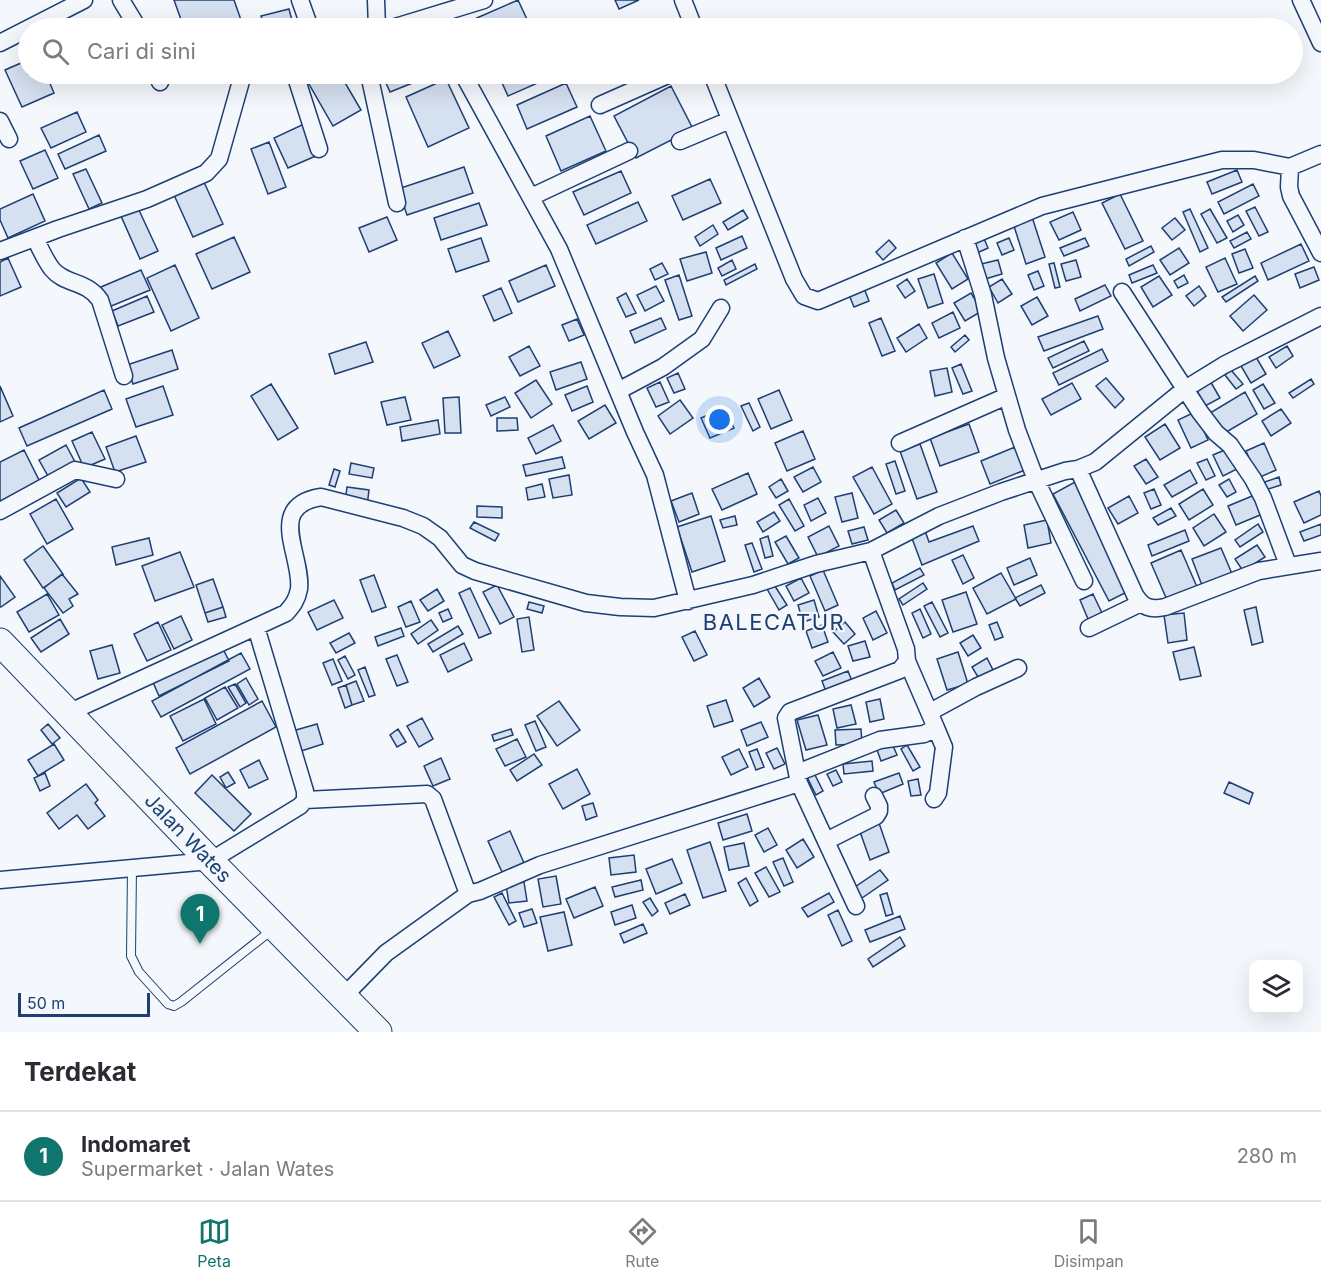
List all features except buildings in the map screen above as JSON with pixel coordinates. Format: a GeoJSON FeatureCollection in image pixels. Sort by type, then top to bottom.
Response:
{"type":"FeatureCollection","features":[{"type":"Feature","properties":{"kind":"highway","name":"Jalan Wates"},"geometry":{"type":"LineString","coordinates":[[0,642],[378,1032]]}},
{"type":"Feature","properties":{"kind":"street"},"geometry":{"type":"LineString","coordinates":[[49,18],[84,0]]}},
{"type":"Feature","properties":{"kind":"street"},"geometry":{"type":"LineString","coordinates":[[121,0],[132,18]]}},
{"type":"Feature","properties":{"kind":"street"},"geometry":{"type":"LineString","coordinates":[[300,0],[306,18]]}},
{"type":"Feature","properties":{"kind":"street"},"geometry":{"type":"LineString","coordinates":[[376,0],[377,18]]}},
{"type":"Feature","properties":{"kind":"street"},"geometry":{"type":"LineString","coordinates":[[425,18],[484,0]]}},
{"type":"Feature","properties":{"kind":"street"},"geometry":{"type":"LineString","coordinates":[[682,0],[690,18]]}},
{"type":"Feature","properties":{"kind":"street"},"geometry":{"type":"LineString","coordinates":[[1301,0],[1321,44]]}},
{"type":"Feature","properties":{"kind":"street"},"geometry":{"type":"LineString","coordinates":[[0,43],[18,34]]}},
{"type":"Feature","properties":{"kind":"street"},"geometry":{"type":"LineString","coordinates":[[0,251],[147,199],[206,173],[219,159],[240,84]]}},
{"type":"Feature","properties":{"kind":"street"},"geometry":{"type":"LineString","coordinates":[[298,84],[319,149]]}},
{"type":"Feature","properties":{"kind":"street"},"geometry":{"type":"LineString","coordinates":[[371,84],[397,203]]}},
{"type":"Feature","properties":{"kind":"street"},"geometry":{"type":"LineString","coordinates":[[469,84],[559,249],[656,475],[688,601]]}},
{"type":"Feature","properties":{"kind":"street"},"geometry":{"type":"LineString","coordinates":[[600,105],[647,84]]}},
{"type":"Feature","properties":{"kind":"street"},"geometry":{"type":"LineString","coordinates":[[716,84],[794,279],[804,296],[818,301],[1042,206],[1222,160],[1254,160],[1290,167],[1321,154]]}},
{"type":"Feature","properties":{"kind":"street"},"geometry":{"type":"LineString","coordinates":[[680,141],[730,120]]}},
{"type":"Feature","properties":{"kind":"street"},"geometry":{"type":"LineString","coordinates":[[0,121],[9,139]]}},
{"type":"Feature","properties":{"kind":"street"},"geometry":{"type":"LineString","coordinates":[[531,197],[629,151]]}},
{"type":"Feature","properties":{"kind":"street"},"geometry":{"type":"LineString","coordinates":[[1290,167],[1291,196],[1315,231],[1321,253]]}},
{"type":"Feature","properties":{"kind":"street"},"geometry":{"type":"LineString","coordinates":[[35,238],[52,269],[65,278],[93,290],[100,300],[124,376]]}},
{"type":"Feature","properties":{"kind":"street"},"geometry":{"type":"LineString","coordinates":[[965,238],[983,295],[996,358],[1017,430],[1036,480],[1084,581]]}},
{"type":"Feature","properties":{"kind":"street"},"geometry":{"type":"LineString","coordinates":[[1122,292],[1185,390],[1216,433],[1230,445],[1253,479],[1263,498],[1288,565]]}},
{"type":"Feature","properties":{"kind":"street"},"geometry":{"type":"LineString","coordinates":[[618,391],[663,367],[702,339],[721,308]]}},
{"type":"Feature","properties":{"kind":"street"},"geometry":{"type":"LineString","coordinates":[[68,713],[286,613],[296,602],[299,587],[288,523],[301,504],[309,499],[321,497],[403,518],[423,526],[440,538],[462,565],[475,571],[586,603],[654,608],[753,585],[816,564],[871,551],[939,516],[1036,480],[1095,462],[1185,390],[1224,365],[1321,316]]}},
{"type":"Feature","properties":{"kind":"street"},"geometry":{"type":"LineString","coordinates":[[900,443],[1007,396]]}},
{"type":"Feature","properties":{"kind":"street"},"geometry":{"type":"LineString","coordinates":[[1078,469],[1141,603],[1152,610],[1165,608],[1260,571],[1321,561]]}},
{"type":"Feature","properties":{"kind":"street"},"geometry":{"type":"LineString","coordinates":[[0,511],[75,470],[116,479]]}},
{"type":"Feature","properties":{"kind":"street"},"geometry":{"type":"LineString","coordinates":[[871,551],[906,649],[907,661],[944,747],[938,793],[934,799]]}},
{"type":"Feature","properties":{"kind":"street"},"geometry":{"type":"LineString","coordinates":[[1089,628],[1141,603]]}},
{"type":"Feature","properties":{"kind":"street"},"geometry":{"type":"LineString","coordinates":[[0,880],[210,861],[300,806],[305,800],[305,791],[256,627]]}},
{"type":"Feature","properties":{"kind":"street"},"geometry":{"type":"LineString","coordinates":[[856,906],[798,778],[787,725],[788,715],[900,670],[907,661]]}},
{"type":"Feature","properties":{"kind":"street"},"geometry":{"type":"LineString","coordinates":[[930,712],[1018,668]]}},
{"type":"Feature","properties":{"kind":"street"},"geometry":{"type":"LineString","coordinates":[[344,996],[386,952],[468,894],[540,865],[798,778],[880,740],[924,734],[936,728]]}},
{"type":"Feature","properties":{"kind":"street"},"geometry":{"type":"LineString","coordinates":[[305,800],[427,794],[433,799],[468,894]]}},
{"type":"Feature","properties":{"kind":"street"},"geometry":{"type":"LineString","coordinates":[[826,841],[876,816],[879,806],[874,796]]}},
{"type":"Feature","properties":{"kind":"lane"},"geometry":{"type":"LineString","coordinates":[[132,867],[131,956],[139,972],[168,1004],[174,1006],[181,1002],[276,927]]}},
{"type":"Feature","properties":{"kind":"place","name":"Indomaret"},"geometry":{"type":"Point","coordinates":[200,944]}},
{"type":"Feature","properties":{"kind":"district","name":"BALECATUR"},"geometry":{"type":"Point","coordinates":[774,622]}}]}
